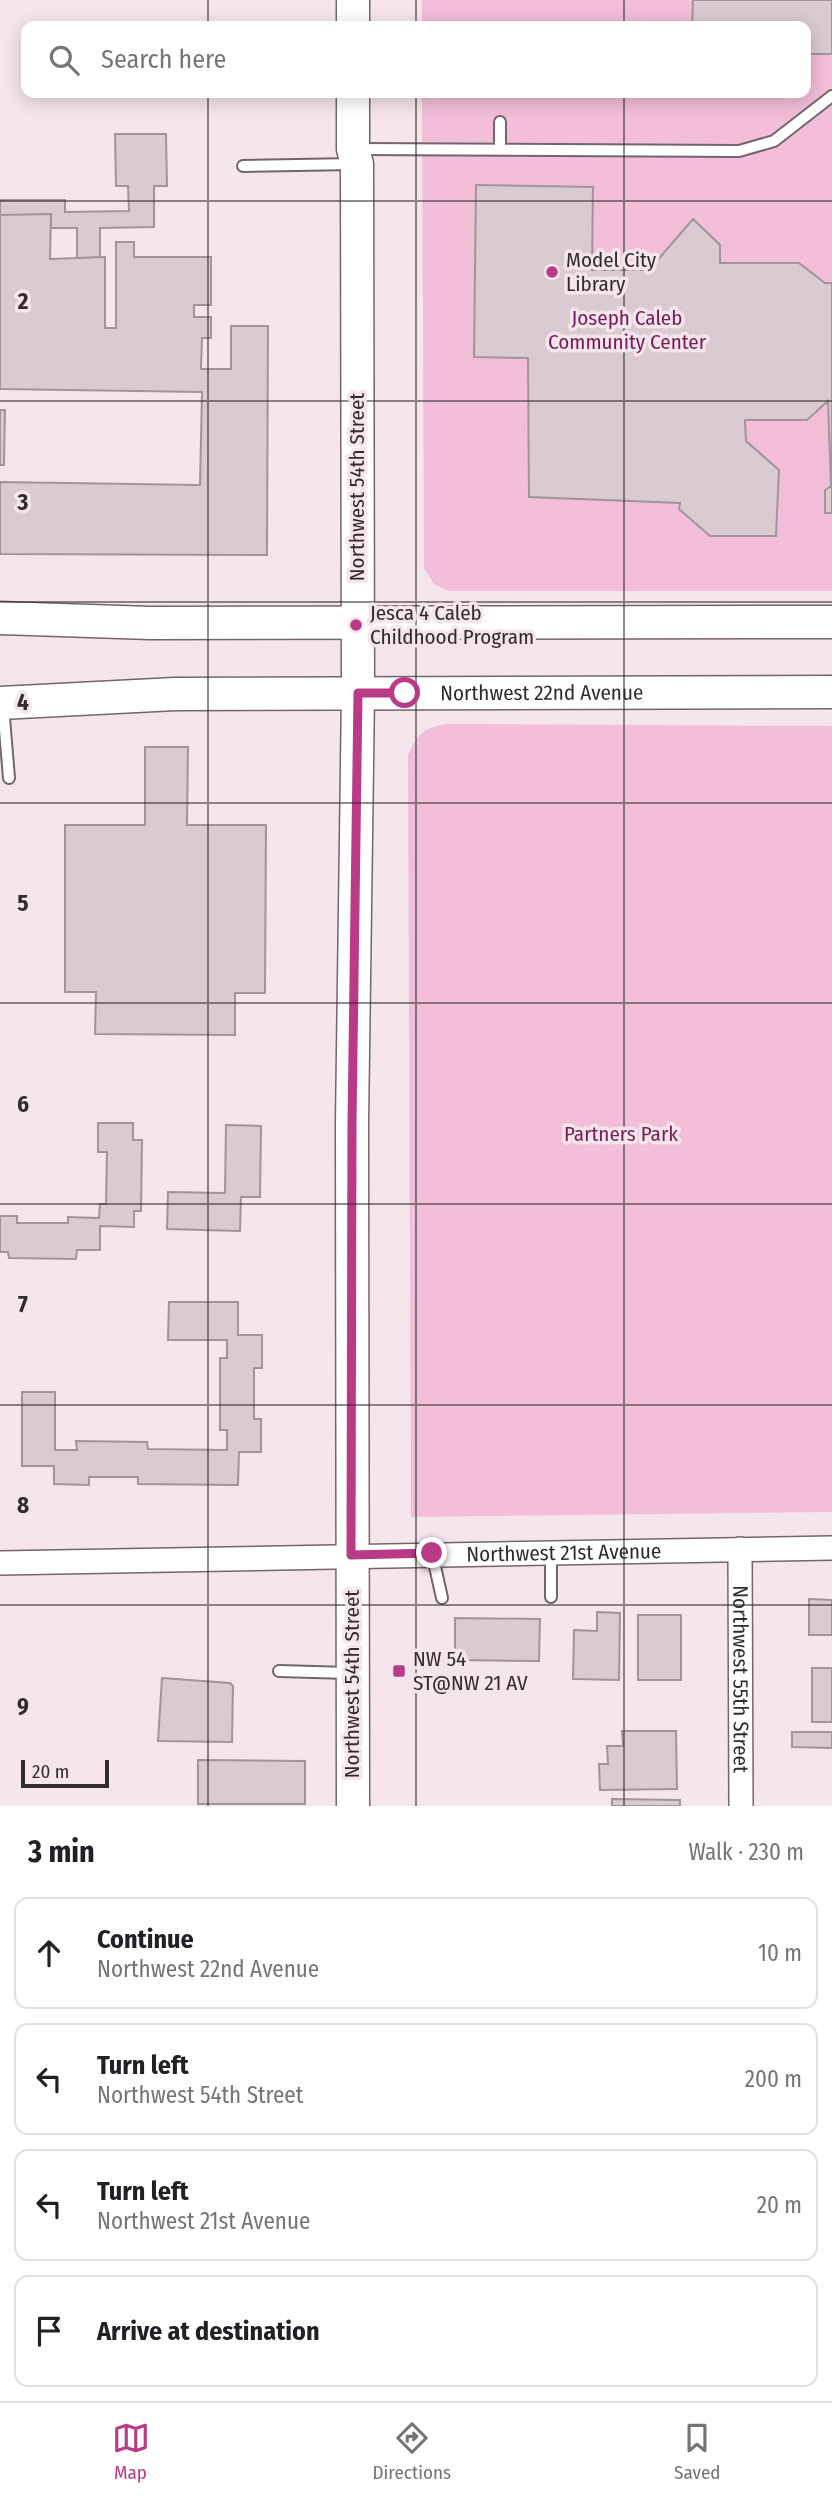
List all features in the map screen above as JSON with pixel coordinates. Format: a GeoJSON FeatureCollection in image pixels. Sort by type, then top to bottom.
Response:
{"type":"FeatureCollection","features":[{"type":"Feature","properties":{"kind":"main road"},"geometry":{"type":"LineString","coordinates":[[353,0],[353,21]]}},
{"type":"Feature","properties":{"kind":"main road","name":"Northwest 54th Street"},"geometry":{"type":"LineString","coordinates":[[353,98],[358,693],[352,1123],[353,1806]]}},
{"type":"Feature","properties":{"kind":"main road"},"geometry":{"type":"LineString","coordinates":[[0,618],[150,622],[832,622]]}},
{"type":"Feature","properties":{"kind":"main road","name":"Northwest 22nd Avenue"},"geometry":{"type":"LineString","coordinates":[[1,703],[174,694],[832,692]]}},
{"type":"Feature","properties":{"kind":"street","name":"Northwest 21st Avenue"},"geometry":{"type":"LineString","coordinates":[[0,1563],[432,1553],[832,1548]]}},
{"type":"Feature","properties":{"kind":"street","name":"Northwest 55th Street"},"geometry":{"type":"LineString","coordinates":[[740,1549],[741,1806]]}},
{"type":"Feature","properties":{"kind":"lane"},"geometry":{"type":"LineString","coordinates":[[243,166],[293,164],[355,156],[500,150],[739,151],[774,141],[832,96]]}},
{"type":"Feature","properties":{"kind":"lane"},"geometry":{"type":"LineString","coordinates":[[500,122],[500,150]]}},
{"type":"Feature","properties":{"kind":"lane"},"geometry":{"type":"LineString","coordinates":[[1,703],[9,778]]}},
{"type":"Feature","properties":{"kind":"lane"},"geometry":{"type":"LineString","coordinates":[[551,1552],[551,1597]]}},
{"type":"Feature","properties":{"kind":"lane"},"geometry":{"type":"LineString","coordinates":[[432,1553],[442,1598]]}},
{"type":"Feature","properties":{"kind":"lane"},"geometry":{"type":"LineString","coordinates":[[279,1671],[352,1673]]}},
{"type":"Feature","properties":{"kind":"green space","name":"Joseph Caleb Community Center"},"geometry":{"type":"Polygon","coordinates":[[[422,0],[832,0],[832,591],[449,591],[434,584],[424,568],[422,98],[811,98],[811,21],[422,21],[422,0]]]}},
{"type":"Feature","properties":{"kind":"green space","name":"Partners Park"},"geometry":{"type":"Polygon","coordinates":[[[445,724],[832,726],[832,1512],[411,1517],[408,756],[422,734],[445,724]]]}},
{"type":"Feature","properties":{"kind":"building"},"geometry":{"type":"Polygon","coordinates":[[[693,0],[832,0],[832,54],[811,54],[811,21],[692,21],[693,0]]]}},
{"type":"Feature","properties":{"kind":"building"},"geometry":{"type":"Polygon","coordinates":[[[115,134],[166,134],[167,186],[154,186],[154,227],[100,228],[100,257],[77,258],[77,228],[51,228],[51,214],[0,215],[0,200],[65,200],[65,212],[129,211],[128,186],[116,186],[115,134]]]}},
{"type":"Feature","properties":{"kind":"building"},"geometry":{"type":"Polygon","coordinates":[[[476,185],[593,187],[592,270],[649,270],[693,219],[720,245],[720,263],[799,263],[825,283],[832,283],[832,513],[825,513],[825,490],[831,486],[828,401],[807,420],[745,420],[746,441],[779,470],[776,536],[710,536],[679,509],[680,503],[529,497],[528,358],[474,357],[476,185]]]}},
{"type":"Feature","properties":{"kind":"building"},"geometry":{"type":"Polygon","coordinates":[[[51,214],[50,259],[105,257],[105,328],[116,328],[116,242],[134,242],[134,257],[211,257],[211,305],[194,305],[194,317],[211,317],[211,338],[202,338],[201,369],[231,369],[231,326],[268,326],[267,555],[0,554],[0,482],[200,485],[202,392],[0,389],[0,215],[51,214]]]}},
{"type":"Feature","properties":{"kind":"building"},"geometry":{"type":"Polygon","coordinates":[[[0,410],[5,410],[4,465],[0,465],[0,410]]]}},
{"type":"Feature","properties":{"kind":"building"},"geometry":{"type":"Polygon","coordinates":[[[145,747],[188,747],[187,825],[266,825],[265,993],[235,993],[235,1035],[95,1034],[96,992],[65,992],[65,825],[145,825],[145,747]]]}},
{"type":"Feature","properties":{"kind":"building"},"geometry":{"type":"Polygon","coordinates":[[[98,1123],[133,1123],[133,1140],[142,1140],[141,1211],[134,1211],[134,1227],[100,1226],[100,1250],[77,1250],[76,1259],[9,1258],[8,1252],[0,1252],[0,1216],[17,1216],[17,1223],[68,1223],[68,1217],[99,1218],[100,1204],[106,1204],[107,1152],[98,1152],[98,1123]]]}},
{"type":"Feature","properties":{"kind":"building"},"geometry":{"type":"Polygon","coordinates":[[[226,1125],[261,1126],[260,1197],[241,1197],[240,1231],[167,1229],[168,1192],[225,1193],[226,1125]]]}},
{"type":"Feature","properties":{"kind":"building"},"geometry":{"type":"Polygon","coordinates":[[[169,1302],[238,1302],[238,1335],[262,1335],[262,1368],[254,1368],[254,1419],[261,1419],[261,1452],[239,1452],[238,1485],[138,1484],[138,1477],[89,1477],[89,1485],[54,1484],[54,1466],[22,1466],[22,1392],[55,1392],[55,1450],[77,1450],[76,1441],[147,1442],[148,1449],[227,1450],[227,1430],[220,1430],[220,1358],[227,1358],[227,1340],[168,1340],[169,1302]]]}},
{"type":"Feature","properties":{"kind":"building"},"geometry":{"type":"Polygon","coordinates":[[[809,1599],[832,1600],[832,1635],[809,1635],[809,1599]]]}},
{"type":"Feature","properties":{"kind":"building"},"geometry":{"type":"Polygon","coordinates":[[[597,1612],[620,1613],[619,1680],[573,1679],[574,1630],[597,1631],[597,1612]]]}},
{"type":"Feature","properties":{"kind":"building"},"geometry":{"type":"Polygon","coordinates":[[[638,1615],[681,1615],[681,1680],[638,1680],[638,1615]]]}},
{"type":"Feature","properties":{"kind":"building"},"geometry":{"type":"Polygon","coordinates":[[[455,1618],[540,1619],[539,1661],[455,1660],[455,1618]]]}},
{"type":"Feature","properties":{"kind":"building"},"geometry":{"type":"Polygon","coordinates":[[[812,1668],[832,1668],[832,1722],[812,1722],[812,1668]]]}},
{"type":"Feature","properties":{"kind":"building"},"geometry":{"type":"Polygon","coordinates":[[[162,1678],[230,1683],[233,1686],[232,1742],[158,1741],[162,1678]]]}},
{"type":"Feature","properties":{"kind":"building"},"geometry":{"type":"Polygon","coordinates":[[[622,1731],[676,1731],[677,1789],[600,1790],[599,1764],[608,1764],[607,1746],[623,1746],[622,1731]]]}},
{"type":"Feature","properties":{"kind":"building"},"geometry":{"type":"Polygon","coordinates":[[[792,1732],[832,1732],[832,1748],[792,1747],[792,1732]]]}},
{"type":"Feature","properties":{"kind":"building"},"geometry":{"type":"Polygon","coordinates":[[[198,1760],[305,1761],[305,1804],[198,1804],[198,1760]]]}},
{"type":"Feature","properties":{"kind":"building"},"geometry":{"type":"Polygon","coordinates":[[[612,1799],[680,1800],[680,1806],[612,1806],[612,1799]]]}},
{"type":"Feature","properties":{"kind":"place","name":"Model City Library"},"geometry":{"type":"Point","coordinates":[552,272]}},
{"type":"Feature","properties":{"kind":"place","name":"Jesca 4 Caleb Childhood Program"},"geometry":{"type":"Point","coordinates":[356,625]}},
{"type":"Feature","properties":{"kind":"place","name":"NW 54 ST@NW 21 AV"},"geometry":{"type":"Point","coordinates":[399,1671]}},
{"type":"Feature","properties":{"kind":"route"},"geometry":{"type":"LineString","coordinates":[[405,693],[358,693],[352,1123],[351,1555],[432,1553]]}}]}
